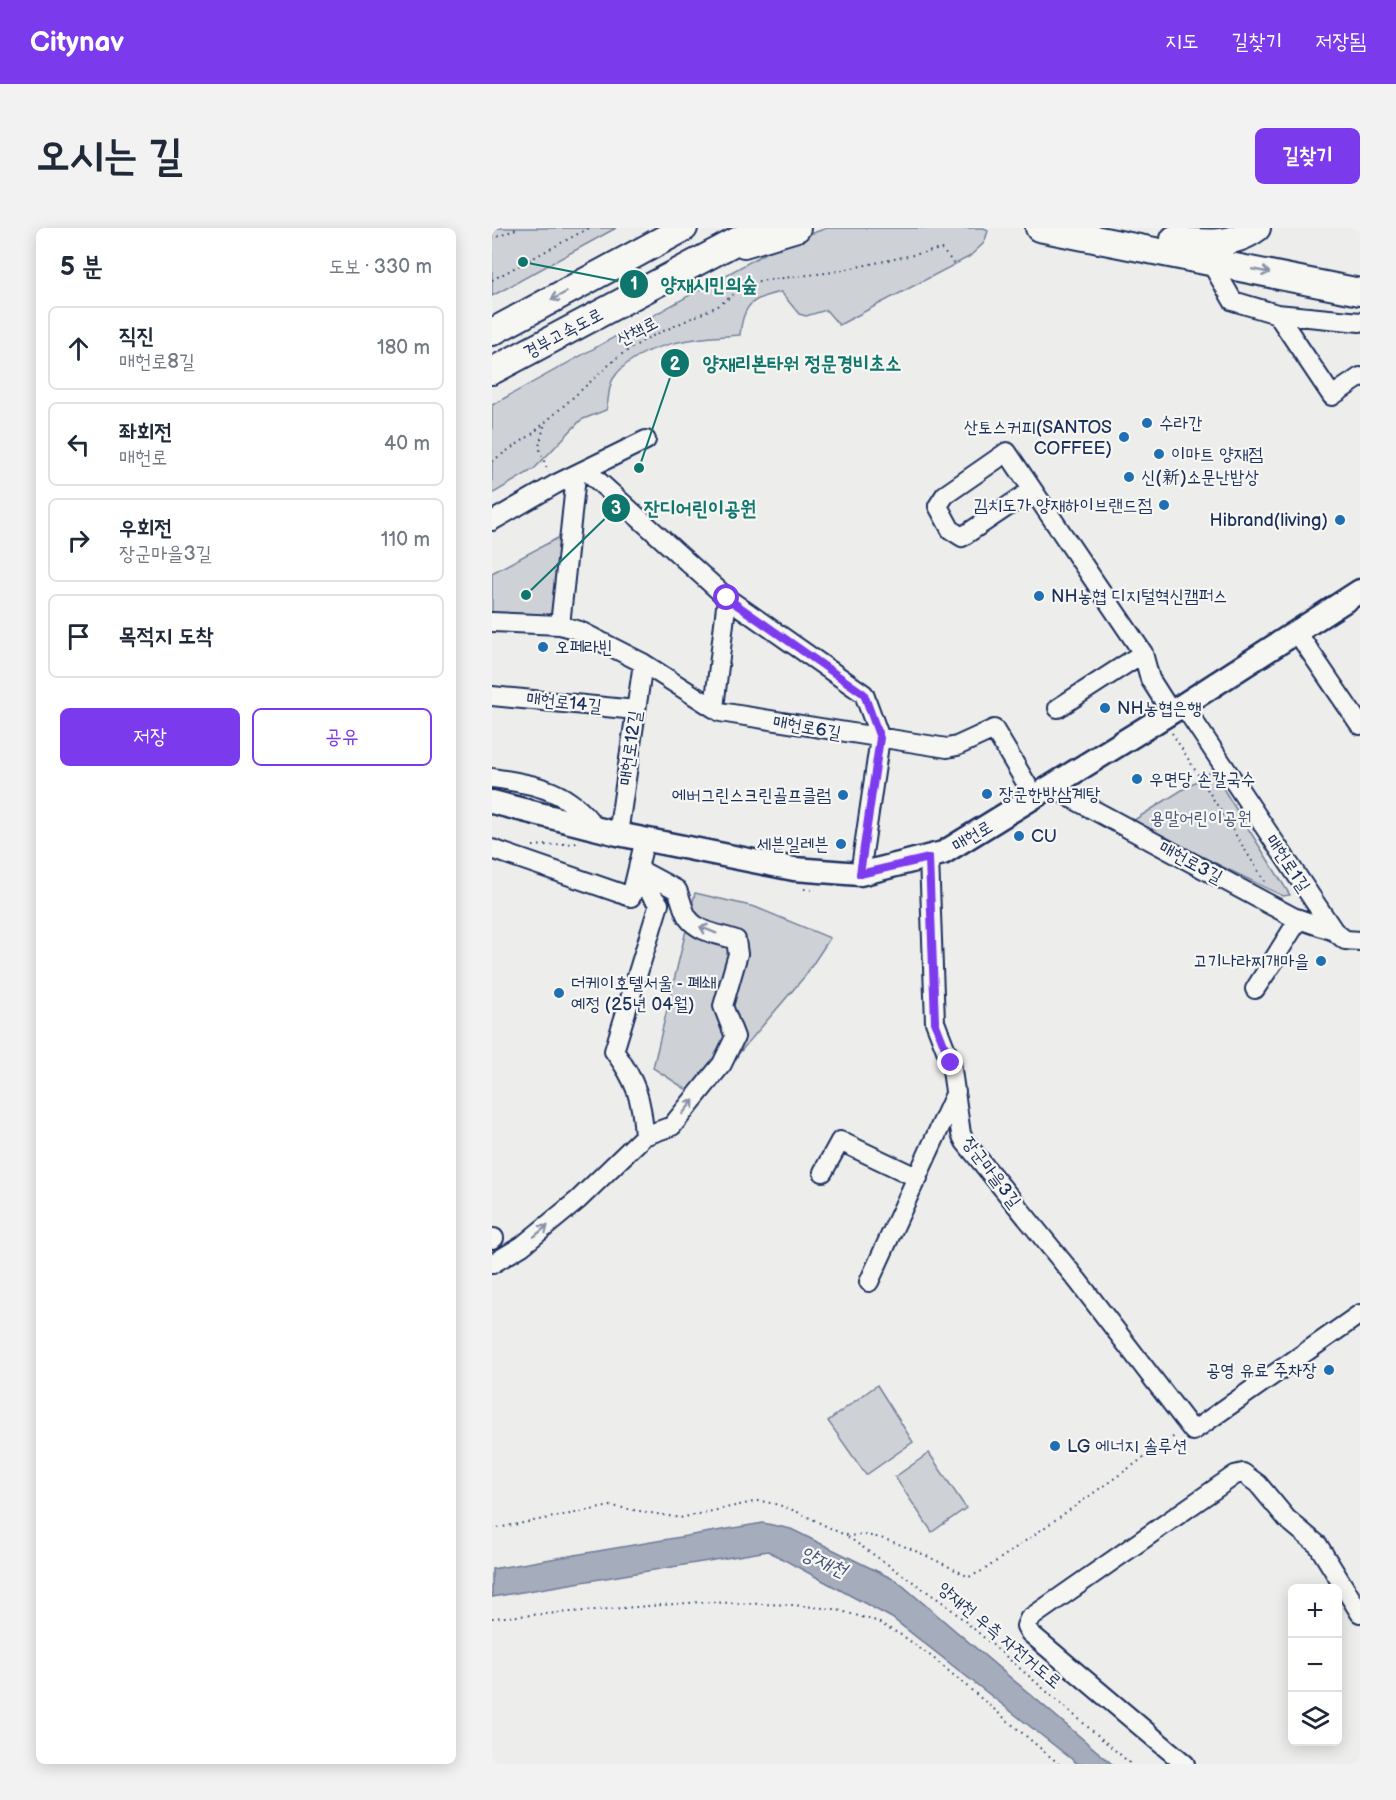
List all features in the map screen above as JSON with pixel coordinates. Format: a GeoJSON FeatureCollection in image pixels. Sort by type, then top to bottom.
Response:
{"type":"FeatureCollection","features":[{"type":"Feature","properties":{"kind":"highway","name":"경부고속도로"},"geometry":{"type":"LineString","coordinates":[[492,332],[684,228]]}},
{"type":"Feature","properties":{"kind":"highway","name":"경부고속도로"},"geometry":{"type":"LineString","coordinates":[[492,371],[761,228]]}},
{"type":"Feature","properties":{"kind":"highway"},"geometry":{"type":"LineString","coordinates":[[715,252],[797,228]]}},
{"type":"Feature","properties":{"kind":"highway"},"geometry":{"type":"LineString","coordinates":[[1039,228],[1360,292]]}},
{"type":"Feature","properties":{"kind":"highway"},"geometry":{"type":"LineString","coordinates":[[1127,228],[1166,232],[1220,242],[1240,238],[1257,228]]}},
{"type":"Feature","properties":{"kind":"main road","name":"매헌로"},"geometry":{"type":"LineString","coordinates":[[492,802],[618,834],[794,869],[860,874],[929,858],[943,853],[1174,716],[1296,631],[1360,591]]}},
{"type":"Feature","properties":{"kind":"street"},"geometry":{"type":"LineString","coordinates":[[1210,261],[1233,301],[1277,314],[1360,322]]}},
{"type":"Feature","properties":{"kind":"street"},"geometry":{"type":"LineString","coordinates":[[1277,314],[1332,396],[1360,377]]}},
{"type":"Feature","properties":{"kind":"street"},"geometry":{"type":"LineString","coordinates":[[492,521],[556,484],[646,440]]}},
{"type":"Feature","properties":{"kind":"street","name":"매헌로1길"},"geometry":{"type":"LineString","coordinates":[[1032,490],[962,537],[951,530],[938,506],[945,495],[1007,452],[1143,653],[1150,679],[1174,716],[1334,931]]}},
{"type":"Feature","properties":{"kind":"street"},"geometry":{"type":"LineString","coordinates":[[581,473],[727,598],[864,694],[880,738],[860,874]]}},
{"type":"Feature","properties":{"kind":"street"},"geometry":{"type":"LineString","coordinates":[[560,625],[581,473]]}},
{"type":"Feature","properties":{"kind":"street"},"geometry":{"type":"LineString","coordinates":[[714,708],[727,598]]}},
{"type":"Feature","properties":{"kind":"street","name":"매헌로6길"},"geometry":{"type":"LineString","coordinates":[[492,622],[560,625],[580,630],[643,663],[720,712],[947,748],[957,746],[994,729],[1043,792]]}},
{"type":"Feature","properties":{"kind":"street"},"geometry":{"type":"LineString","coordinates":[[1296,631],[1360,725]]}},
{"type":"Feature","properties":{"kind":"street"},"geometry":{"type":"LineString","coordinates":[[1058,708],[1143,653]]}},
{"type":"Feature","properties":{"kind":"street","name":"매헌로12길"},"geometry":{"type":"LineString","coordinates":[[618,834],[643,663]]}},
{"type":"Feature","properties":{"kind":"street","name":"매헌로14길"},"geometry":{"type":"LineString","coordinates":[[492,696],[636,710]]}},
{"type":"Feature","properties":{"kind":"street"},"geometry":{"type":"LineString","coordinates":[[492,778],[548,789],[568,799],[583,811],[596,829]]}},
{"type":"Feature","properties":{"kind":"street","name":"매헌로3길"},"geometry":{"type":"LineString","coordinates":[[1043,792],[1299,919],[1334,931],[1345,940],[1359,942]]}},
{"type":"Feature","properties":{"kind":"street"},"geometry":{"type":"LineString","coordinates":[[492,849],[632,897],[645,839]]}},
{"type":"Feature","properties":{"kind":"street","name":"장군마을3길"},"geometry":{"type":"LineString","coordinates":[[929,858],[935,1022],[951,1063],[957,1091],[961,1134],[965,1142],[1078,1281],[1191,1429]]}},
{"type":"Feature","properties":{"kind":"street"},"geometry":{"type":"LineString","coordinates":[[637,873],[659,904],[614,1051],[633,1076],[642,1108],[644,1136]]}},
{"type":"Feature","properties":{"kind":"street"},"geometry":{"type":"LineString","coordinates":[[492,1263],[522,1246],[547,1227],[644,1136],[672,1126],[722,1064],[735,1036],[723,1006],[738,954],[736,940],[707,933],[687,917],[677,890],[637,873]]}},
{"type":"Feature","properties":{"kind":"street"},"geometry":{"type":"LineString","coordinates":[[1255,989],[1299,919]]}},
{"type":"Feature","properties":{"kind":"street"},"geometry":{"type":"LineString","coordinates":[[869,1282],[957,1091]]}},
{"type":"Feature","properties":{"kind":"street"},"geometry":{"type":"LineString","coordinates":[[823,1172],[840,1141],[918,1178]]}},
{"type":"Feature","properties":{"kind":"street"},"geometry":{"type":"LineString","coordinates":[[1191,1429],[1360,1314]]}},
{"type":"Feature","properties":{"kind":"street"},"geometry":{"type":"LineString","coordinates":[[1185,1764],[1030,1633],[1026,1626],[1029,1619],[1235,1475],[1243,1473],[1258,1485],[1287,1520],[1318,1545],[1360,1613]]}},
{"type":"Feature","properties":{"kind":"path"},"geometry":{"type":"LineString","coordinates":[[492,239],[519,228]]}},
{"type":"Feature","properties":{"kind":"path"},"geometry":{"type":"LineString","coordinates":[[492,280],[589,228]]}},
{"type":"Feature","properties":{"kind":"path","name":"산책로"},"geometry":{"type":"LineString","coordinates":[[492,461],[544,423],[619,356],[646,339],[718,306],[751,282],[833,272],[941,249],[955,264]]}},
{"type":"Feature","properties":{"kind":"path"},"geometry":{"type":"LineString","coordinates":[[544,423],[539,447],[544,467],[556,484]]}},
{"type":"Feature","properties":{"kind":"path"},"geometry":{"type":"LineString","coordinates":[[1174,716],[1179,742],[1272,891]]}},
{"type":"Feature","properties":{"kind":"path"},"geometry":{"type":"LineString","coordinates":[[492,1528],[611,1506],[680,1518],[758,1501],[792,1509],[846,1535],[872,1536],[938,1561],[969,1577],[984,1570],[1191,1429]]}},
{"type":"Feature","properties":{"kind":"path","name":"양재천 우측 자전거도로"},"geometry":{"type":"LineString","coordinates":[[846,1535],[945,1604],[1131,1764]]}},
{"type":"Feature","properties":{"kind":"path"},"geometry":{"type":"LineString","coordinates":[[492,1618],[701,1602],[793,1605],[834,1609],[876,1621],[903,1636],[932,1657],[1059,1764]]}},
{"type":"Feature","properties":{"kind":"green space"},"geometry":{"type":"Polygon","coordinates":[[[492,228],[616,228],[492,296],[492,228]]]}},
{"type":"Feature","properties":{"kind":"green space"},"geometry":{"type":"Polygon","coordinates":[[[827,228],[984,228],[988,231],[984,243],[969,257],[839,325],[826,310],[806,316],[799,314],[781,292],[762,297],[750,304],[743,316],[740,335],[670,344],[637,357],[623,367],[613,379],[606,410],[581,420],[534,469],[492,494],[492,405],[782,244],[827,228]]]}},
{"type":"Feature","properties":{"kind":"green space"},"geometry":{"type":"Polygon","coordinates":[[[567,533],[558,619],[492,617],[492,573],[567,533]]]}},
{"type":"Feature","properties":{"kind":"green space","name":"용말어린이공원"},"geometry":{"type":"Polygon","coordinates":[[[1212,771],[1290,895],[1283,896],[1131,822],[1212,771]]]}},
{"type":"Feature","properties":{"kind":"green space"},"geometry":{"type":"Polygon","coordinates":[[[695,893],[755,907],[830,938],[805,976],[711,1086],[695,1095],[653,1068],[695,893]]]}},
{"type":"Feature","properties":{"kind":"green space"},"geometry":{"type":"Polygon","coordinates":[[[877,1385],[913,1442],[866,1475],[828,1421],[877,1385]]]}},
{"type":"Feature","properties":{"kind":"green space"},"geometry":{"type":"Polygon","coordinates":[[[929,1453],[966,1508],[932,1532],[895,1477],[929,1453]]]}},
{"type":"Feature","properties":{"kind":"water","name":"양재천"},"geometry":{"type":"Polygon","coordinates":[[[763,1523],[791,1529],[897,1581],[1112,1764],[1078,1764],[892,1618],[768,1551],[492,1597],[492,1569],[763,1523]]]}},
{"type":"Feature","properties":{"kind":"place","name":"양재시민의숲"},"geometry":{"type":"Point","coordinates":[523,262]}},
{"type":"Feature","properties":{"kind":"place","name":"수라간"},"geometry":{"type":"Point","coordinates":[1147,423]}},
{"type":"Feature","properties":{"kind":"place","name":"산토스커피(SANTOS COFFEE)"},"geometry":{"type":"Point","coordinates":[1124,437]}},
{"type":"Feature","properties":{"kind":"place","name":"이마트 양재점"},"geometry":{"type":"Point","coordinates":[1159,454]}},
{"type":"Feature","properties":{"kind":"place","name":"양재리본타워 정문경비초소"},"geometry":{"type":"Point","coordinates":[639,468]}},
{"type":"Feature","properties":{"kind":"place","name":"신(新)소문난밥상"},"geometry":{"type":"Point","coordinates":[1129,477]}},
{"type":"Feature","properties":{"kind":"place","name":"김치도가 양재하이브랜드점"},"geometry":{"type":"Point","coordinates":[1164,505]}},
{"type":"Feature","properties":{"kind":"place","name":"Hibrand(living)"},"geometry":{"type":"Point","coordinates":[1340,520]}},
{"type":"Feature","properties":{"kind":"place","name":"잔디어린이공원"},"geometry":{"type":"Point","coordinates":[526,595]}},
{"type":"Feature","properties":{"kind":"place","name":"NH농협 디지털혁신캠퍼스"},"geometry":{"type":"Point","coordinates":[1039,596]}},
{"type":"Feature","properties":{"kind":"place","name":"오페라빈"},"geometry":{"type":"Point","coordinates":[543,647]}},
{"type":"Feature","properties":{"kind":"place","name":"NH농협은행"},"geometry":{"type":"Point","coordinates":[1105,708]}},
{"type":"Feature","properties":{"kind":"place","name":"우면당 손칼국수"},"geometry":{"type":"Point","coordinates":[1137,779]}},
{"type":"Feature","properties":{"kind":"place","name":"장군한방삼계탕"},"geometry":{"type":"Point","coordinates":[987,794]}},
{"type":"Feature","properties":{"kind":"place","name":"에버그린스크린골프클럼"},"geometry":{"type":"Point","coordinates":[843,795]}},
{"type":"Feature","properties":{"kind":"place","name":"CU"},"geometry":{"type":"Point","coordinates":[1019,836]}},
{"type":"Feature","properties":{"kind":"place","name":"세븐일레븐"},"geometry":{"type":"Point","coordinates":[841,844]}},
{"type":"Feature","properties":{"kind":"place","name":"고기나라찌개마을"},"geometry":{"type":"Point","coordinates":[1321,961]}},
{"type":"Feature","properties":{"kind":"place","name":"더케이호텔서울 - 폐쇄 예정 (25년 04월)"},"geometry":{"type":"Point","coordinates":[559,993]}},
{"type":"Feature","properties":{"kind":"place","name":"공영 유료 주차장"},"geometry":{"type":"Point","coordinates":[1329,1370]}},
{"type":"Feature","properties":{"kind":"place","name":"LG 에너지 솔루션"},"geometry":{"type":"Point","coordinates":[1055,1446]}},
{"type":"Feature","properties":{"kind":"route"},"geometry":{"type":"LineString","coordinates":[[727,598],[864,694],[880,738],[860,874],[929,858],[935,1022],[951,1063]]}}]}
